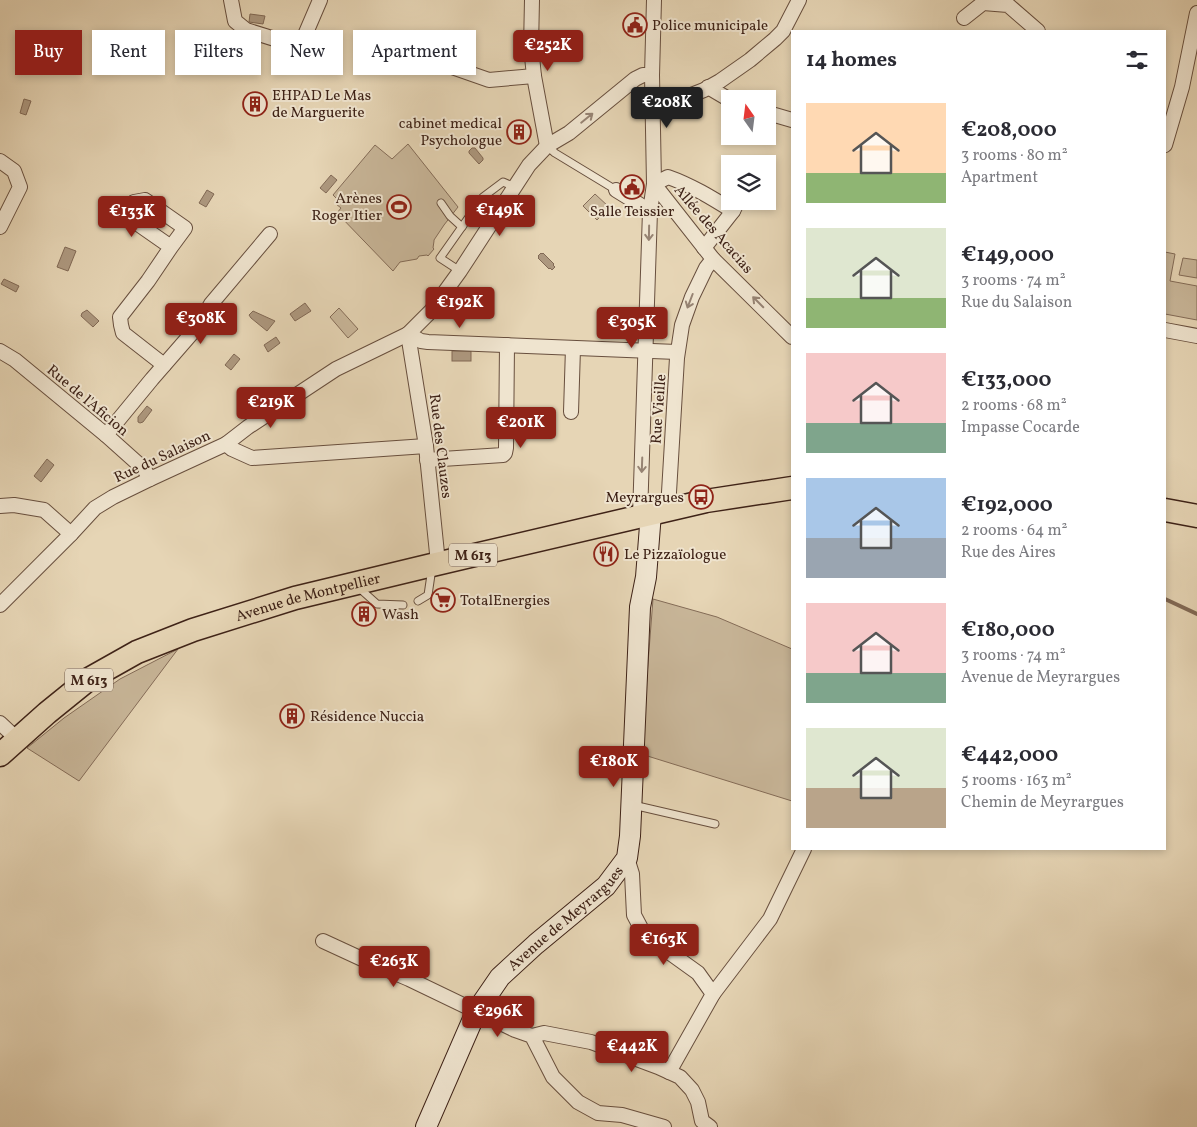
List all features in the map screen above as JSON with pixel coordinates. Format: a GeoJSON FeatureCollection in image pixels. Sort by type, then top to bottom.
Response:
{"type":"FeatureCollection","features":[{"type":"Feature","properties":{"kind":"main road","name":"M 613"},"geometry":{"type":"LineString","coordinates":[[653,513],[706,501],[791,488]]}},
{"type":"Feature","properties":{"kind":"main road"},"geometry":{"type":"LineString","coordinates":[[1166,510],[1197,516]]}},
{"type":"Feature","properties":{"kind":"main road","name":"Avenue de Montpellier"},"geometry":{"type":"LineString","coordinates":[[0,755],[90,679],[137,652],[193,630],[295,598],[653,513]]}},
{"type":"Feature","properties":{"kind":"street"},"geometry":{"type":"LineString","coordinates":[[231,0],[235,21],[246,30],[294,45],[302,42],[320,0]]}},
{"type":"Feature","properties":{"kind":"street"},"geometry":{"type":"LineString","coordinates":[[532,0],[531,47],[534,76],[547,146]]}},
{"type":"Feature","properties":{"kind":"street"},"geometry":{"type":"LineString","coordinates":[[653,513],[646,350],[650,211],[654,184],[652,75],[654,0]]}},
{"type":"Feature","properties":{"kind":"street"},"geometry":{"type":"LineString","coordinates":[[652,110],[708,87],[734,71],[783,31],[799,0]]}},
{"type":"Feature","properties":{"kind":"street"},"geometry":{"type":"LineString","coordinates":[[964,18],[984,3],[1008,4],[1037,30]]}},
{"type":"Feature","properties":{"kind":"street"},"geometry":{"type":"LineString","coordinates":[[1166,135],[1182,87],[1197,13]]}},
{"type":"Feature","properties":{"kind":"street"},"geometry":{"type":"LineString","coordinates":[[475,75],[489,80],[534,76]]}},
{"type":"Feature","properties":{"kind":"street","name":"Rue du Salaison"},"geometry":{"type":"LineString","coordinates":[[0,605],[95,508],[113,497],[226,444],[336,369],[408,334],[431,311],[460,271],[530,165],[547,146],[570,133],[635,79],[643,75],[652,75]]}},
{"type":"Feature","properties":{"kind":"street"},"geometry":{"type":"LineString","coordinates":[[708,87],[721,95]]}},
{"type":"Feature","properties":{"kind":"street"},"geometry":{"type":"LineString","coordinates":[[776,115],[791,120]]}},
{"type":"Feature","properties":{"kind":"street"},"geometry":{"type":"LineString","coordinates":[[0,161],[14,171],[20,187],[0,226]]}},
{"type":"Feature","properties":{"kind":"street"},"geometry":{"type":"LineString","coordinates":[[654,184],[668,177],[683,182],[721,201]]}},
{"type":"Feature","properties":{"kind":"street","name":"Allée des Acacias"},"geometry":{"type":"LineString","coordinates":[[654,184],[713,259],[791,336]]}},
{"type":"Feature","properties":{"kind":"street"},"geometry":{"type":"LineString","coordinates":[[616,190],[650,211]]}},
{"type":"Feature","properties":{"kind":"street"},"geometry":{"type":"LineString","coordinates":[[704,248],[733,210]]}},
{"type":"Feature","properties":{"kind":"street"},"geometry":{"type":"LineString","coordinates":[[106,435],[199,325],[211,304],[270,234]]}},
{"type":"Feature","properties":{"kind":"street"},"geometry":{"type":"LineString","coordinates":[[164,365],[123,333],[120,317],[171,247]]}},
{"type":"Feature","properties":{"kind":"street","name":"Rue Vieille"},"geometry":{"type":"LineString","coordinates":[[653,513],[682,326],[692,297],[706,268],[713,259]]}},
{"type":"Feature","properties":{"kind":"street"},"geometry":{"type":"LineString","coordinates":[[1166,330],[1197,336]]}},
{"type":"Feature","properties":{"kind":"street"},"geometry":{"type":"LineString","coordinates":[[408,334],[420,341],[428,342],[677,352]]}},
{"type":"Feature","properties":{"kind":"street","name":"Rue des Clauzes"},"geometry":{"type":"LineString","coordinates":[[408,334],[427,453],[435,564]]}},
{"type":"Feature","properties":{"kind":"street"},"geometry":{"type":"LineString","coordinates":[[226,444],[232,449],[252,458],[427,453],[503,455],[506,448],[507,345]]}},
{"type":"Feature","properties":{"kind":"street"},"geometry":{"type":"LineString","coordinates":[[571,412],[573,348]]}},
{"type":"Feature","properties":{"kind":"street","name":"Rue de l'Aficion"},"geometry":{"type":"LineString","coordinates":[[0,352],[15,360],[106,435],[144,469],[150,479]]}},
{"type":"Feature","properties":{"kind":"street"},"geometry":{"type":"LineString","coordinates":[[0,506],[14,505],[44,510],[71,534]]}},
{"type":"Feature","properties":{"kind":"street","name":"Avenue de Meyrargues"},"geometry":{"type":"LineString","coordinates":[[426,1127],[476,1012],[500,977],[536,944],[606,886],[627,858],[630,836],[640,607],[646,578],[653,513]]}},
{"type":"Feature","properties":{"kind":"street"},"geometry":{"type":"LineString","coordinates":[[0,723],[17,739]]}},
{"type":"Feature","properties":{"kind":"street"},"geometry":{"type":"LineString","coordinates":[[669,1072],[713,994],[770,919],[804,850]]}},
{"type":"Feature","properties":{"kind":"street"},"geometry":{"type":"LineString","coordinates":[[627,858],[632,874],[634,915],[643,932],[698,973],[713,994]]}},
{"type":"Feature","properties":{"kind":"street"},"geometry":{"type":"LineString","coordinates":[[324,941],[410,979],[515,1030],[532,1036],[544,1033],[591,1042],[680,1077],[692,1090],[706,1124],[690,1127]]}},
{"type":"Feature","properties":{"kind":"street"},"geometry":{"type":"LineString","coordinates":[[532,1036],[553,1076],[578,1102],[598,1113],[622,1115],[664,1127]]}},
{"type":"Feature","properties":{"kind":"lane"},"geometry":{"type":"LineString","coordinates":[[547,146],[555,153],[616,190]]}},
{"type":"Feature","properties":{"kind":"lane"},"geometry":{"type":"LineString","coordinates":[[460,271],[440,258],[483,197],[503,182],[515,187]]}},
{"type":"Feature","properties":{"kind":"lane"},"geometry":{"type":"LineString","coordinates":[[441,203],[450,216],[462,227]]}},
{"type":"Feature","properties":{"kind":"lane"},"geometry":{"type":"LineString","coordinates":[[418,601],[428,595],[435,564]]}},
{"type":"Feature","properties":{"kind":"lane"},"geometry":{"type":"LineString","coordinates":[[354,584],[376,604],[403,605]]}},
{"type":"Feature","properties":{"kind":"lane"},"geometry":{"type":"LineString","coordinates":[[630,804],[715,824]]}},
{"type":"Feature","properties":{"kind":"shaded area"},"geometry":{"type":"Polygon","coordinates":[[[250,14],[265,16],[263,24],[249,22],[250,14]]]}},
{"type":"Feature","properties":{"kind":"shaded area"},"geometry":{"type":"Polygon","coordinates":[[[24,99],[31,101],[26,115],[20,113],[24,99]]]}},
{"type":"Feature","properties":{"kind":"shaded area","name":"Arènes Roger Itier"},"geometry":{"type":"Polygon","coordinates":[[[408,144],[458,207],[434,240],[434,249],[428,256],[419,256],[417,259],[400,262],[393,271],[337,213],[341,208],[336,204],[339,201],[333,195],[375,145],[392,159],[408,144]]]}},
{"type":"Feature","properties":{"kind":"shaded area"},"geometry":{"type":"Polygon","coordinates":[[[472,148],[475,148],[483,158],[479,164],[469,153],[472,148]]]}},
{"type":"Feature","properties":{"kind":"shaded area"},"geometry":{"type":"Polygon","coordinates":[[[331,175],[337,180],[326,193],[320,188],[331,175]]]}},
{"type":"Feature","properties":{"kind":"shaded area"},"geometry":{"type":"Polygon","coordinates":[[[207,190],[214,194],[206,207],[199,203],[207,190]]]}},
{"type":"Feature","properties":{"kind":"shaded area"},"geometry":{"type":"Polygon","coordinates":[[[595,194],[609,207],[597,220],[583,206],[595,194]]]}},
{"type":"Feature","properties":{"kind":"shaded area"},"geometry":{"type":"Polygon","coordinates":[[[519,199],[524,203],[526,201],[528,203],[516,218],[508,212],[519,199]]]}},
{"type":"Feature","properties":{"kind":"shaded area"},"geometry":{"type":"Polygon","coordinates":[[[65,247],[76,251],[68,271],[57,267],[65,247]]]}},
{"type":"Feature","properties":{"kind":"shaded area"},"geometry":{"type":"Polygon","coordinates":[[[1166,252],[1175,254],[1170,281],[1197,286],[1197,320],[1166,314],[1166,252]]]}},
{"type":"Feature","properties":{"kind":"shaded area"},"geometry":{"type":"Polygon","coordinates":[[[541,253],[554,264],[555,267],[552,270],[538,258],[541,253]]]}},
{"type":"Feature","properties":{"kind":"shaded area"},"geometry":{"type":"Polygon","coordinates":[[[1183,258],[1197,260],[1197,278],[1179,275],[1183,258]]]}},
{"type":"Feature","properties":{"kind":"shaded area"},"geometry":{"type":"Polygon","coordinates":[[[4,279],[19,286],[16,292],[1,284],[4,279]]]}},
{"type":"Feature","properties":{"kind":"shaded area"},"geometry":{"type":"Polygon","coordinates":[[[305,303],[311,311],[295,321],[290,314],[305,303]]]}},
{"type":"Feature","properties":{"kind":"shaded area"},"geometry":{"type":"Polygon","coordinates":[[[339,308],[358,329],[348,338],[330,317],[339,308]]]}},
{"type":"Feature","properties":{"kind":"shaded area"},"geometry":{"type":"Polygon","coordinates":[[[87,310],[99,321],[93,327],[81,316],[87,310]]]}},
{"type":"Feature","properties":{"kind":"shaded area"},"geometry":{"type":"Polygon","coordinates":[[[253,311],[275,321],[267,331],[251,318],[249,315],[253,311]]]}},
{"type":"Feature","properties":{"kind":"shaded area"},"geometry":{"type":"Polygon","coordinates":[[[276,337],[280,343],[268,352],[264,345],[276,337]]]}},
{"type":"Feature","properties":{"kind":"shaded area"},"geometry":{"type":"Polygon","coordinates":[[[452,351],[471,351],[471,361],[452,361],[452,351]]]}},
{"type":"Feature","properties":{"kind":"shaded area"},"geometry":{"type":"Polygon","coordinates":[[[234,354],[240,359],[231,370],[225,365],[234,354]]]}},
{"type":"Feature","properties":{"kind":"shaded area"},"geometry":{"type":"Polygon","coordinates":[[[147,406],[152,410],[143,422],[140,423],[138,422],[138,417],[147,406]]]}},
{"type":"Feature","properties":{"kind":"shaded area"},"geometry":{"type":"Polygon","coordinates":[[[47,459],[54,465],[41,482],[34,476],[47,459]]]}},
{"type":"Feature","properties":{"kind":"shaded area"},"geometry":{"type":"Polygon","coordinates":[[[653,599],[717,617],[791,649],[791,801],[641,754],[653,599]]]}},
{"type":"Feature","properties":{"kind":"shaded area"},"geometry":{"type":"Polygon","coordinates":[[[178,649],[79,781],[27,748],[64,718],[120,679],[178,649]]]}},
{"type":"Feature","properties":{"kind":"waterway"},"geometry":{"type":"LineString","coordinates":[[1166,599],[1197,614]]}},
{"type":"Feature","properties":{"kind":"place","name":"Police municipale"},"geometry":{"type":"Point","coordinates":[635,25]}},
{"type":"Feature","properties":{"kind":"place","name":"EHPAD Le Mas de Marguerite"},"geometry":{"type":"Point","coordinates":[255,104]}},
{"type":"Feature","properties":{"kind":"place","name":"cabinet medical Psychologue"},"geometry":{"type":"Point","coordinates":[519,132]}},
{"type":"Feature","properties":{"kind":"place","name":"Salle Teissier"},"geometry":{"type":"Point","coordinates":[632,187]}},
{"type":"Feature","properties":{"kind":"place","name":"Arènes Roger Itier"},"geometry":{"type":"Point","coordinates":[399,207]}},
{"type":"Feature","properties":{"kind":"place","name":"Meyrargues"},"geometry":{"type":"Point","coordinates":[701,497]}},
{"type":"Feature","properties":{"kind":"place","name":"Le Pizzaïologue"},"geometry":{"type":"Point","coordinates":[606,554]}},
{"type":"Feature","properties":{"kind":"place","name":"TotalEnergies"},"geometry":{"type":"Point","coordinates":[443,600]}},
{"type":"Feature","properties":{"kind":"place","name":"Wash"},"geometry":{"type":"Point","coordinates":[364,614]}},
{"type":"Feature","properties":{"kind":"place","name":"Résidence Nuccia"},"geometry":{"type":"Point","coordinates":[292,716]}}]}
